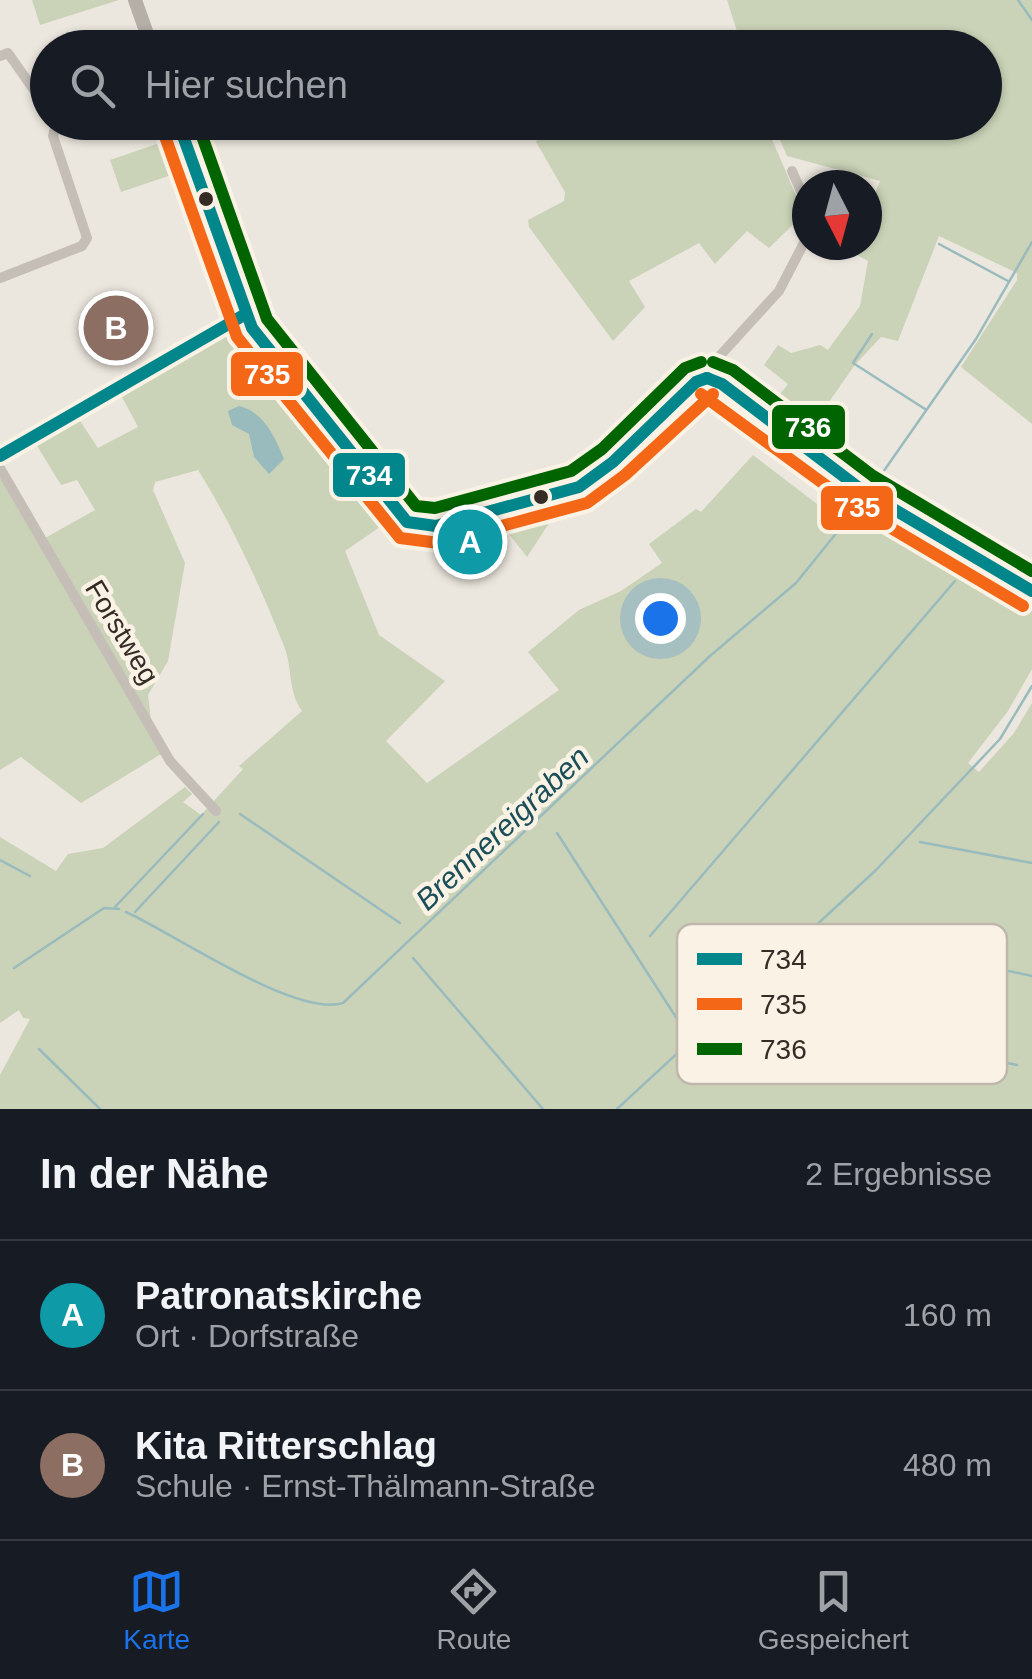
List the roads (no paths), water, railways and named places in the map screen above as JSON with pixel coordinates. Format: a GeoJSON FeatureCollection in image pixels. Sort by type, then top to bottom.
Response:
{"type":"FeatureCollection","features":[{"type":"Feature","properties":{"kind":"street"},"geometry":{"type":"LineString","coordinates":[[135,0],[146,30]]}},
{"type":"Feature","properties":{"kind":"street"},"geometry":{"type":"LineString","coordinates":[[0,56],[8,54],[30,85]]}},
{"type":"Feature","properties":{"kind":"street"},"geometry":{"type":"LineString","coordinates":[[0,278],[82,246],[87,238],[54,140]]}},
{"type":"Feature","properties":{"kind":"street"},"geometry":{"type":"LineString","coordinates":[[184,140],[244,315],[396,513],[416,525],[436,526],[494,513],[580,486],[612,462],[696,382],[707,378],[716,380],[863,491],[1032,590]]}},
{"type":"Feature","properties":{"kind":"street"},"geometry":{"type":"LineString","coordinates":[[707,378],[716,360],[778,290],[794,260]]}},
{"type":"Feature","properties":{"kind":"street"},"geometry":{"type":"LineString","coordinates":[[0,456],[244,315]]}},
{"type":"Feature","properties":{"kind":"street","name":"Forstweg"},"geometry":{"type":"LineString","coordinates":[[0,468],[170,761],[216,811]]}},
{"type":"Feature","properties":{"kind":"water"},"geometry":{"type":"Polygon","coordinates":[[[239,406],[262,420],[281,451],[284,459],[269,474],[254,457],[249,434],[232,425],[228,411],[239,406]]]}},
{"type":"Feature","properties":{"kind":"waterway"},"geometry":{"type":"LineString","coordinates":[[1018,0],[1032,20]]}},
{"type":"Feature","properties":{"kind":"waterway","name":"Brennereigraben"},"geometry":{"type":"LineString","coordinates":[[881,475],[976,339],[1032,242]]}},
{"type":"Feature","properties":{"kind":"waterway"},"geometry":{"type":"LineString","coordinates":[[939,244],[1008,281]]}},
{"type":"Feature","properties":{"kind":"waterway"},"geometry":{"type":"LineString","coordinates":[[872,334],[853,363],[925,409]]}},
{"type":"Feature","properties":{"kind":"waterway","name":"Brennereigraben"},"geometry":{"type":"LineString","coordinates":[[126,912],[266,986],[322,1004],[343,1003],[710,656],[796,583],[855,510]]}},
{"type":"Feature","properties":{"kind":"waterway"},"geometry":{"type":"LineString","coordinates":[[650,936],[955,581]]}},
{"type":"Feature","properties":{"kind":"waterway"},"geometry":{"type":"LineString","coordinates":[[817,924],[876,870],[1000,739],[1032,686]]}},
{"type":"Feature","properties":{"kind":"waterway"},"geometry":{"type":"LineString","coordinates":[[115,907],[203,814]]}},
{"type":"Feature","properties":{"kind":"waterway"},"geometry":{"type":"LineString","coordinates":[[240,814],[400,923]]}},
{"type":"Feature","properties":{"kind":"waterway"},"geometry":{"type":"LineString","coordinates":[[135,912],[219,822]]}},
{"type":"Feature","properties":{"kind":"waterway"},"geometry":{"type":"LineString","coordinates":[[557,833],[677,1019]]}},
{"type":"Feature","properties":{"kind":"waterway"},"geometry":{"type":"LineString","coordinates":[[920,842],[1032,863]]}},
{"type":"Feature","properties":{"kind":"waterway"},"geometry":{"type":"LineString","coordinates":[[0,860],[30,876]]}},
{"type":"Feature","properties":{"kind":"waterway","name":"Brennereigraben"},"geometry":{"type":"LineString","coordinates":[[14,968],[104,908],[119,909]]}},
{"type":"Feature","properties":{"kind":"waterway"},"geometry":{"type":"LineString","coordinates":[[413,958],[543,1109]]}},
{"type":"Feature","properties":{"kind":"waterway"},"geometry":{"type":"LineString","coordinates":[[1007,971],[1032,976]]}},
{"type":"Feature","properties":{"kind":"waterway"},"geometry":{"type":"LineString","coordinates":[[39,1049],[100,1109]]}},
{"type":"Feature","properties":{"kind":"waterway"},"geometry":{"type":"LineString","coordinates":[[617,1109],[677,1054]]}},
{"type":"Feature","properties":{"kind":"waterway"},"geometry":{"type":"LineString","coordinates":[[1007,1063],[1017,1065]]}},
{"type":"Feature","properties":{"kind":"place","name":"Kita Ritterschlag"},"geometry":{"type":"Point","coordinates":[116,328]}},
{"type":"Feature","properties":{"kind":"place","name":"Patronatskirche"},"geometry":{"type":"Point","coordinates":[470,542]}}]}
